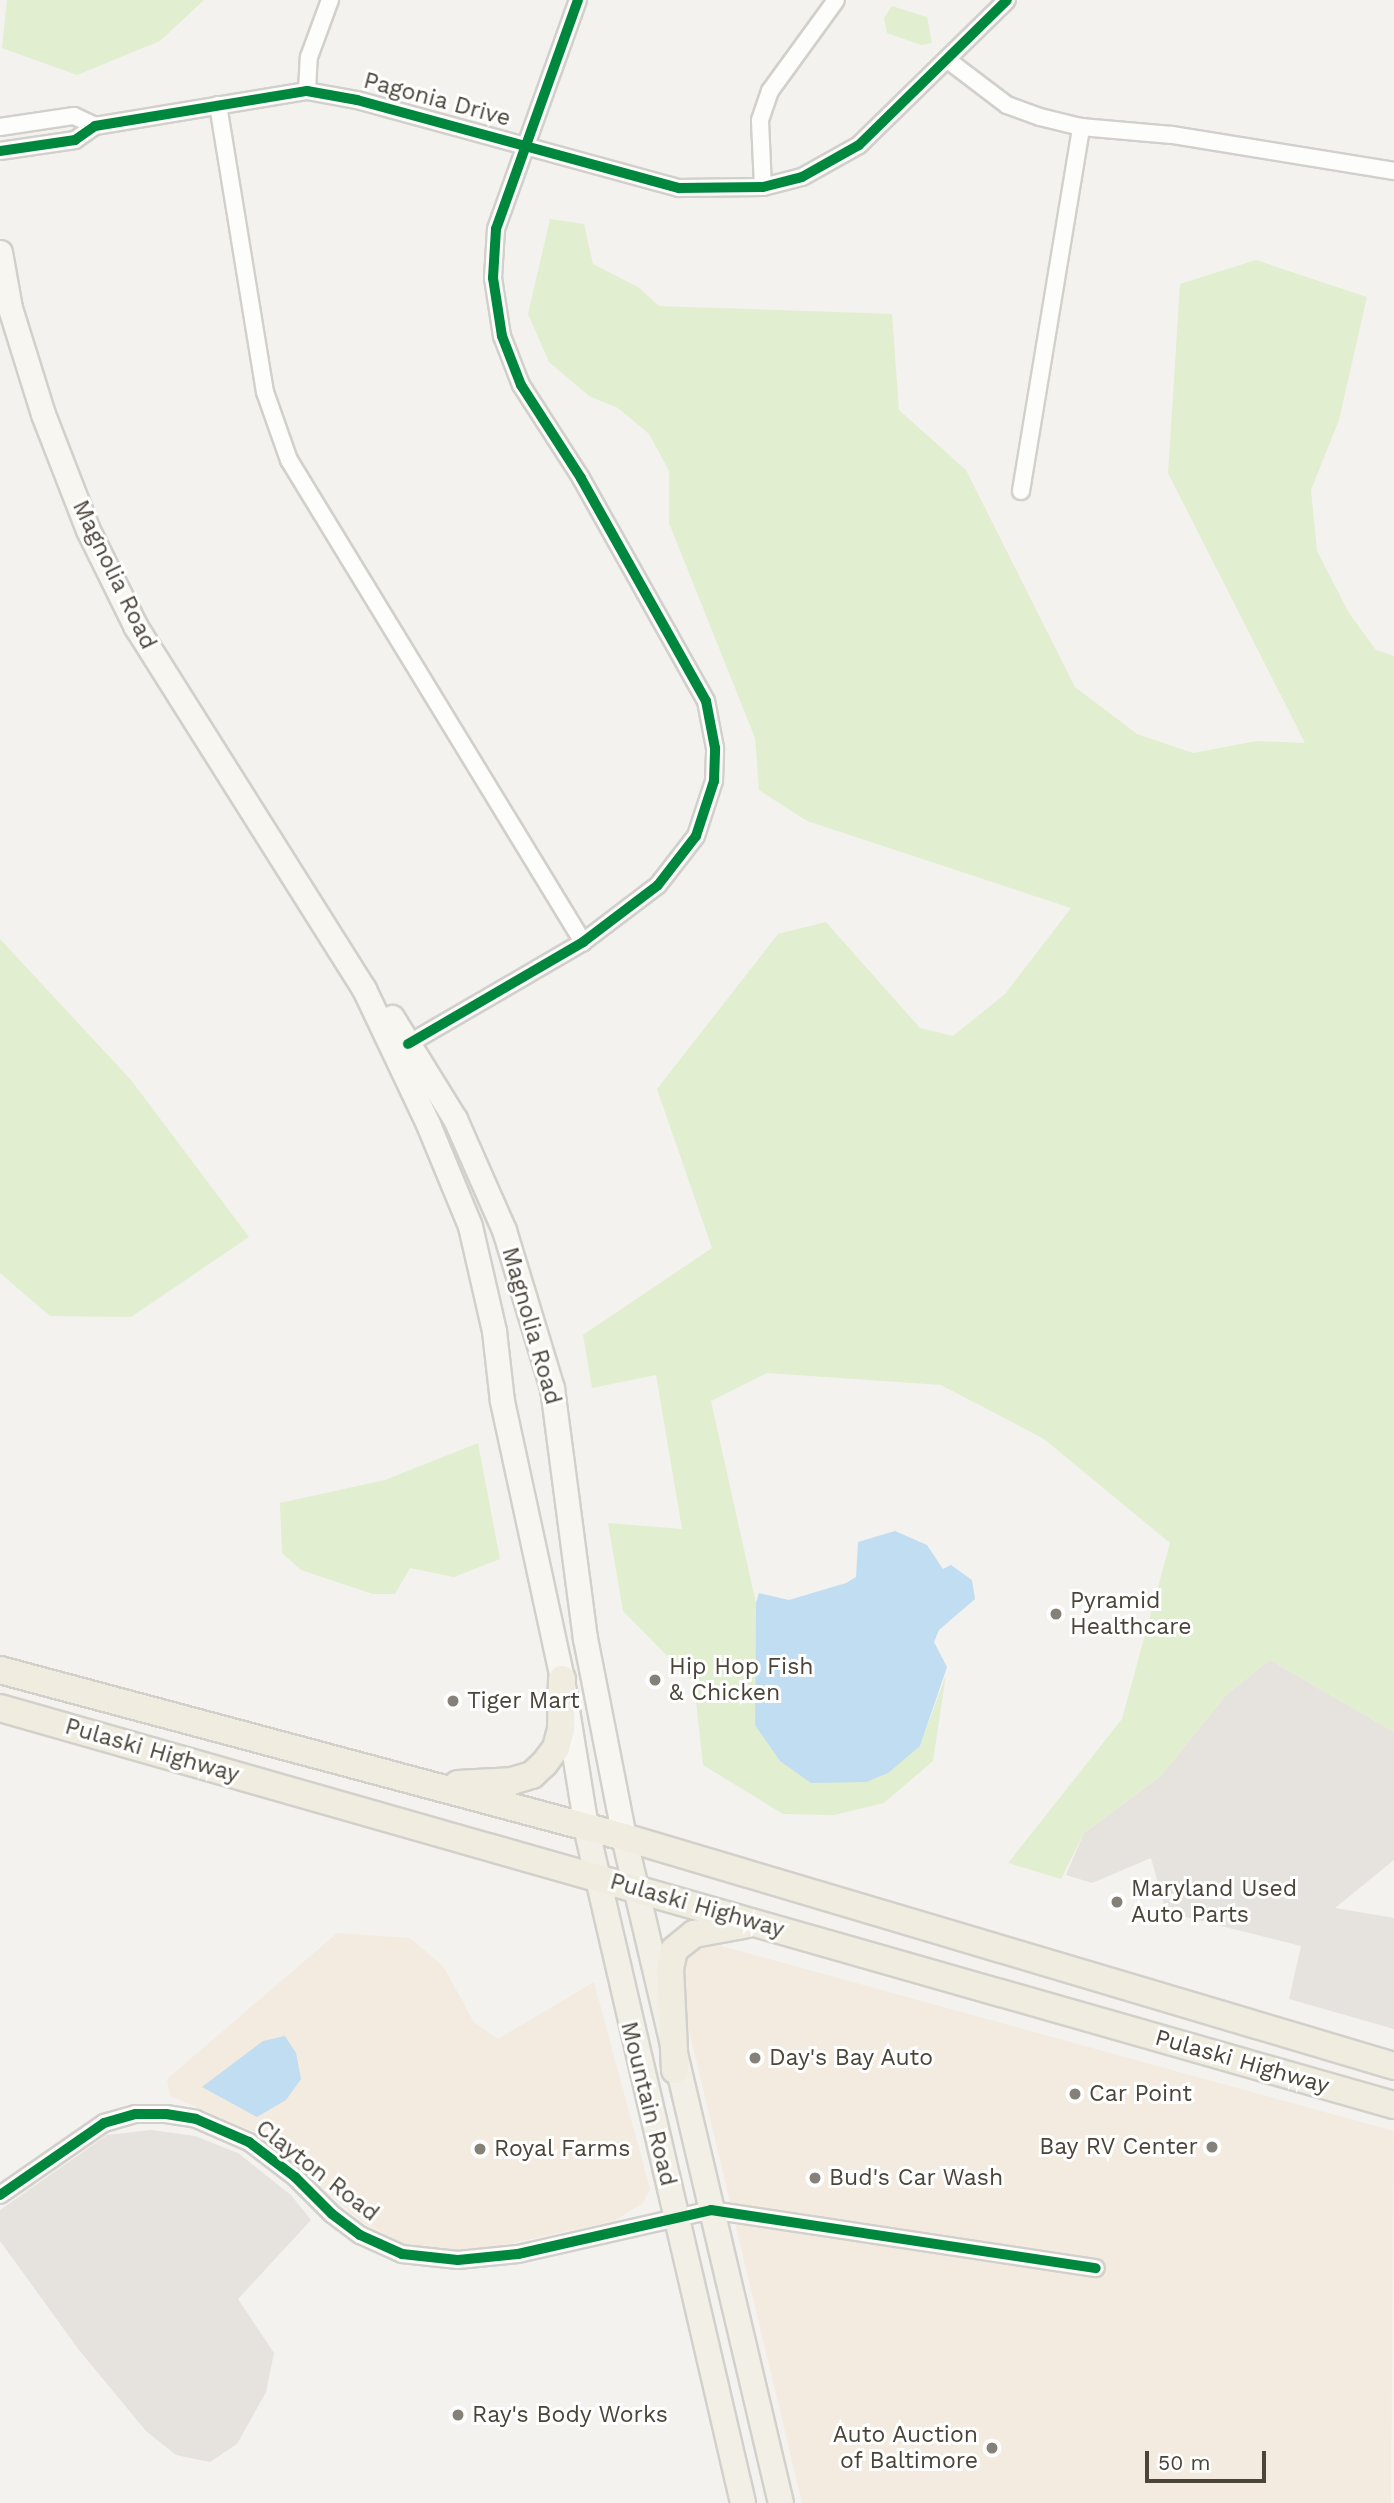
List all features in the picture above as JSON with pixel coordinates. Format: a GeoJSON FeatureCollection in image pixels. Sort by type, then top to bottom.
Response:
{"type":"FeatureCollection","features":[{"type":"Feature","properties":{"kind":"highway","name":"Pulaski Highway"},"geometry":{"type":"LineString","coordinates":[[0,1670],[624,1837],[1394,2066]]}},
{"type":"Feature","properties":{"kind":"highway"},"geometry":{"type":"LineString","coordinates":[[393,1776],[493,1784],[532,1774],[556,1748],[562,1679]]}},
{"type":"Feature","properties":{"kind":"highway","name":"Pulaski Highway"},"geometry":{"type":"LineString","coordinates":[[0,1707],[1394,2105]]}},
{"type":"Feature","properties":{"kind":"highway"},"geometry":{"type":"LineString","coordinates":[[675,2070],[670,1969],[674,1950],[694,1934],[754,1923]]}},
{"type":"Feature","properties":{"kind":"highway"},"geometry":{"type":"LineString","coordinates":[[1073,2013],[1084,1972]]}},
{"type":"Feature","properties":{"kind":"main road","name":"Magnolia Road"},"geometry":{"type":"LineString","coordinates":[[0,252],[10,308],[43,414],[88,530],[136,627],[373,1007],[470,1226],[494,1331],[502,1401],[562,1679],[586,1828]]}},
{"type":"Feature","properties":{"kind":"main road","name":"Magnolia Road"},"geometry":{"type":"LineString","coordinates":[[288,872],[358,961],[454,1119],[504,1230],[552,1388],[585,1638],[624,1837]]}},
{"type":"Feature","properties":{"kind":"main road","name":"Mountain Road"},"geometry":{"type":"LineString","coordinates":[[586,1828],[743,2503]]}},
{"type":"Feature","properties":{"kind":"main road","name":"Mountain Road"},"geometry":{"type":"LineString","coordinates":[[624,1837],[633,1888],[675,2070],[781,2503]]}},
{"type":"Feature","properties":{"kind":"street"},"geometry":{"type":"LineString","coordinates":[[307,91],[309,57],[330,0]]}},
{"type":"Feature","properties":{"kind":"street"},"geometry":{"type":"LineString","coordinates":[[408,1044],[583,942],[658,885],[696,836],[714,781],[715,748],[706,701],[581,478],[521,385],[502,336],[493,278],[496,229],[522,145],[578,0]]}},
{"type":"Feature","properties":{"kind":"street"},"geometry":{"type":"LineString","coordinates":[[763,187],[760,120],[769,91],[836,0]]}},
{"type":"Feature","properties":{"kind":"street","name":"Pagonia Drive"},"geometry":{"type":"LineString","coordinates":[[0,152],[75,139],[95,126],[307,91],[357,100],[679,188],[763,187],[802,177],[836,161],[886,122],[1007,0]]}},
{"type":"Feature","properties":{"kind":"street"},"geometry":{"type":"LineString","coordinates":[[949,61],[1007,105],[1081,127],[1172,135],[1394,171]]}},
{"type":"Feature","properties":{"kind":"street"},"geometry":{"type":"LineString","coordinates":[[218,105],[265,392],[289,460],[583,942]]}},
{"type":"Feature","properties":{"kind":"street","name":"Pagonia Drive"},"geometry":{"type":"LineString","coordinates":[[0,127],[74,116],[95,126]]}},
{"type":"Feature","properties":{"kind":"street"},"geometry":{"type":"LineString","coordinates":[[1021,491],[1081,127]]}},
{"type":"Feature","properties":{"kind":"street","name":"Clayton Road"},"geometry":{"type":"LineString","coordinates":[[0,2194],[104,2123],[136,2114],[166,2114],[196,2119],[249,2142],[271,2156],[341,2221],[402,2254],[486,2259],[711,2210],[1096,2267]]}},
{"type":"Feature","properties":{"kind":"shaded area"},"geometry":{"type":"Polygon","coordinates":[[[1270,1660],[1394,1732],[1394,1860],[1335,1908],[1394,1918],[1394,2029],[1289,1999],[1301,1946],[1166,1912],[1151,1858],[1092,1883],[1066,1875],[1084,1833],[1161,1776],[1227,1694],[1270,1660]]]}},
{"type":"Feature","properties":{"kind":"shaded area"},"geometry":{"type":"Polygon","coordinates":[[[337,1933],[410,1938],[443,1966],[474,2022],[498,2039],[594,1982],[650,2189],[643,2203],[614,2221],[476,2251],[415,2249],[363,2223],[260,2134],[170,2096],[167,2079],[337,1933]]]}},
{"type":"Feature","properties":{"kind":"shaded area"},"geometry":{"type":"Polygon","coordinates":[[[718,1945],[1394,2131],[1391,2503],[802,2503],[678,1985],[686,1954],[692,1948],[718,1945]]]}},
{"type":"Feature","properties":{"kind":"shaded area"},"geometry":{"type":"Polygon","coordinates":[[[151,2130],[195,2136],[238,2153],[291,2195],[311,2220],[238,2299],[274,2353],[266,2392],[237,2444],[210,2462],[176,2455],[146,2431],[79,2350],[0,2241],[0,2210],[107,2135],[151,2130]]]}},
{"type":"Feature","properties":{"kind":"green space"},"geometry":{"type":"Polygon","coordinates":[[[7,0],[204,0],[160,41],[77,75],[2,48],[7,0]]]}},
{"type":"Feature","properties":{"kind":"green space"},"geometry":{"type":"Polygon","coordinates":[[[892,6],[927,17],[932,43],[921,45],[887,33],[884,18],[892,6]]]}},
{"type":"Feature","properties":{"kind":"green space"},"geometry":{"type":"Polygon","coordinates":[[[550,219],[584,224],[593,264],[638,287],[659,306],[892,314],[899,410],[966,470],[1075,687],[1137,734],[1193,753],[1257,741],[1305,743],[1168,473],[1180,284],[1256,260],[1367,297],[1339,420],[1311,490],[1317,551],[1349,613],[1376,650],[1394,656],[1394,1732],[1270,1660],[1227,1694],[1161,1776],[1084,1833],[1061,1879],[1008,1863],[1122,1719],[1170,1543],[1044,1439],[941,1385],[767,1373],[711,1401],[756,1603],[755,1725],[920,1746],[946,1675],[933,1761],[884,1803],[834,1815],[783,1814],[703,1765],[694,1683],[623,1611],[608,1523],[682,1529],[656,1375],[592,1388],[583,1335],[712,1248],[657,1089],[778,934],[826,922],[920,1028],[953,1036],[1005,994],[1071,908],[807,821],[759,790],[755,738],[669,523],[669,471],[649,434],[618,408],[589,396],[549,362],[528,314],[550,219]]]}},
{"type":"Feature","properties":{"kind":"green space"},"geometry":{"type":"Polygon","coordinates":[[[0,939],[131,1080],[249,1237],[131,1317],[50,1316],[0,1273],[0,939]]]}},
{"type":"Feature","properties":{"kind":"green space"},"geometry":{"type":"Polygon","coordinates":[[[478,1443],[500,1559],[454,1577],[410,1568],[395,1594],[373,1594],[301,1570],[282,1553],[280,1503],[385,1480],[478,1443]]]}},
{"type":"Feature","properties":{"kind":"water"},"geometry":{"type":"Polygon","coordinates":[[[895,1531],[927,1545],[943,1569],[951,1565],[972,1580],[975,1599],[939,1630],[934,1642],[947,1667],[920,1746],[888,1773],[866,1782],[811,1783],[780,1761],[755,1725],[756,1603],[759,1593],[789,1600],[846,1583],[856,1577],[858,1542],[895,1531]]]}},
{"type":"Feature","properties":{"kind":"water"},"geometry":{"type":"Polygon","coordinates":[[[285,2036],[296,2053],[301,2079],[286,2100],[257,2117],[202,2087],[263,2041],[285,2036]]]}},
{"type":"Feature","properties":{"kind":"cycle path"},"geometry":{"type":"LineString","coordinates":[[408,1044],[583,942],[658,885],[696,836],[714,781],[715,748],[706,701],[581,478],[521,385],[502,336],[493,278],[496,229],[578,0]]}},
{"type":"Feature","properties":{"kind":"cycle path"},"geometry":{"type":"LineString","coordinates":[[0,151],[75,140],[95,126],[307,91],[357,100],[679,188],[763,187],[802,177],[859,145],[1007,0]]}},
{"type":"Feature","properties":{"kind":"cycle path"},"geometry":{"type":"LineString","coordinates":[[0,2195],[104,2123],[136,2114],[166,2114],[196,2119],[249,2142],[295,2177],[332,2214],[360,2235],[402,2254],[458,2260],[518,2254],[711,2210],[1096,2268]]}},
{"type":"Feature","properties":{"kind":"place","name":"Pyramid Healthcare"},"geometry":{"type":"Point","coordinates":[1056,1614]}},
{"type":"Feature","properties":{"kind":"place","name":"Hip Hop Fish & Chicken"},"geometry":{"type":"Point","coordinates":[655,1680]}},
{"type":"Feature","properties":{"kind":"place","name":"Tiger Mart"},"geometry":{"type":"Point","coordinates":[453,1701]}},
{"type":"Feature","properties":{"kind":"place","name":"Maryland Used Auto Parts"},"geometry":{"type":"Point","coordinates":[1117,1902]}},
{"type":"Feature","properties":{"kind":"place","name":"Day's Bay Auto"},"geometry":{"type":"Point","coordinates":[755,2058]}},
{"type":"Feature","properties":{"kind":"place","name":"Car Point"},"geometry":{"type":"Point","coordinates":[1075,2094]}},
{"type":"Feature","properties":{"kind":"place","name":"Bay RV Center"},"geometry":{"type":"Point","coordinates":[1212,2147]}},
{"type":"Feature","properties":{"kind":"place","name":"Royal Farms"},"geometry":{"type":"Point","coordinates":[480,2149]}},
{"type":"Feature","properties":{"kind":"place","name":"Bud's Car Wash"},"geometry":{"type":"Point","coordinates":[815,2178]}},
{"type":"Feature","properties":{"kind":"place","name":"Ray's Body Works"},"geometry":{"type":"Point","coordinates":[458,2415]}},
{"type":"Feature","properties":{"kind":"place","name":"Auto Auction of Baltimore"},"geometry":{"type":"Point","coordinates":[992,2448]}}]}
